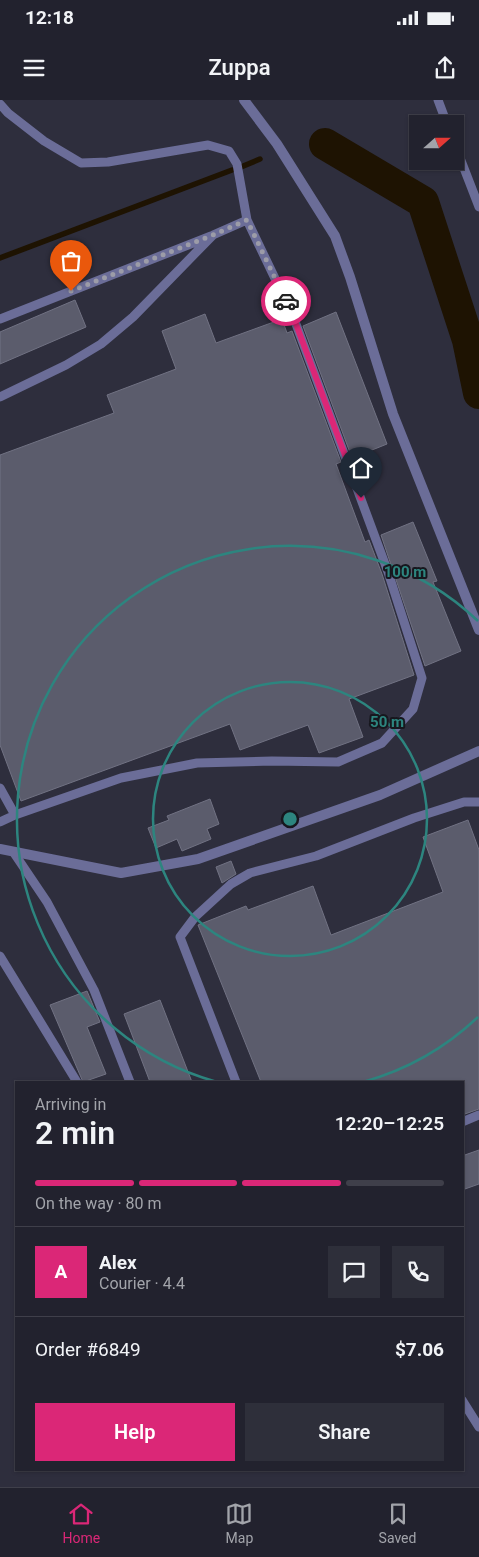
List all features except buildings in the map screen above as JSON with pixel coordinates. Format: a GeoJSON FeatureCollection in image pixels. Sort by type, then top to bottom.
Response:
{"type":"FeatureCollection","features":[{"type":"Feature","properties":{"kind":"street"},"geometry":{"type":"LineString","coordinates":[[244,100],[277,144],[335,236],[350,277],[393,414],[479,630]]}},
{"type":"Feature","properties":{"kind":"street"},"geometry":{"type":"LineString","coordinates":[[0,849],[121,873],[198,859],[380,795],[479,751]]}},
{"type":"Feature","properties":{"kind":"lane"},"geometry":{"type":"LineString","coordinates":[[438,100],[444,115]]}},
{"type":"Feature","properties":{"kind":"lane"},"geometry":{"type":"LineString","coordinates":[[0,104],[8,113],[44,141],[81,163],[108,162],[208,145],[229,151],[237,164],[247,220],[293,316],[388,572],[422,678],[413,709],[382,743],[338,762],[272,761],[196,764],[121,778],[0,822]]}},
{"type":"Feature","properties":{"kind":"lane"},"geometry":{"type":"LineString","coordinates":[[464,168],[479,207]]}},
{"type":"Feature","properties":{"kind":"lane"},"geometry":{"type":"LineString","coordinates":[[0,318],[247,220]]}},
{"type":"Feature","properties":{"kind":"lane"},"geometry":{"type":"LineString","coordinates":[[0,397],[66,365],[101,344],[133,317],[213,235]]}},
{"type":"Feature","properties":{"kind":"lane"},"geometry":{"type":"LineString","coordinates":[[0,788],[15,815]]}},
{"type":"Feature","properties":{"kind":"lane"},"geometry":{"type":"LineString","coordinates":[[236,1081],[180,937],[195,917],[231,884],[250,874],[316,856],[414,818],[464,802],[479,802]]}},
{"type":"Feature","properties":{"kind":"lane"},"geometry":{"type":"LineString","coordinates":[[14,852],[46,902],[94,990],[130,1081]]}},
{"type":"Feature","properties":{"kind":"lane"},"geometry":{"type":"LineString","coordinates":[[0,956],[76,1081]]}},
{"type":"Feature","properties":{"kind":"lane"},"geometry":{"type":"LineString","coordinates":[[464,1121],[479,1116]]}},
{"type":"Feature","properties":{"kind":"lane"},"geometry":{"type":"LineString","coordinates":[[464,1403],[479,1428]]}},
{"type":"Feature","properties":{"kind":"waterway"},"geometry":{"type":"LineString","coordinates":[[325,144],[423,202],[468,340],[479,393]]}},
{"type":"Feature","properties":{"kind":"waterway"},"geometry":{"type":"LineString","coordinates":[[241,167],[260,159]]}},
{"type":"Feature","properties":{"kind":"waterway"},"geometry":{"type":"LineString","coordinates":[[0,258],[232,170]]}},
{"type":"Feature","properties":{"kind":"way so far"},"geometry":{"type":"LineString","coordinates":[[71,291],[247,220],[286,301]]}},
{"type":"Feature","properties":{"kind":"route"},"geometry":{"type":"LineString","coordinates":[[286,301],[361,498]]}}]}
